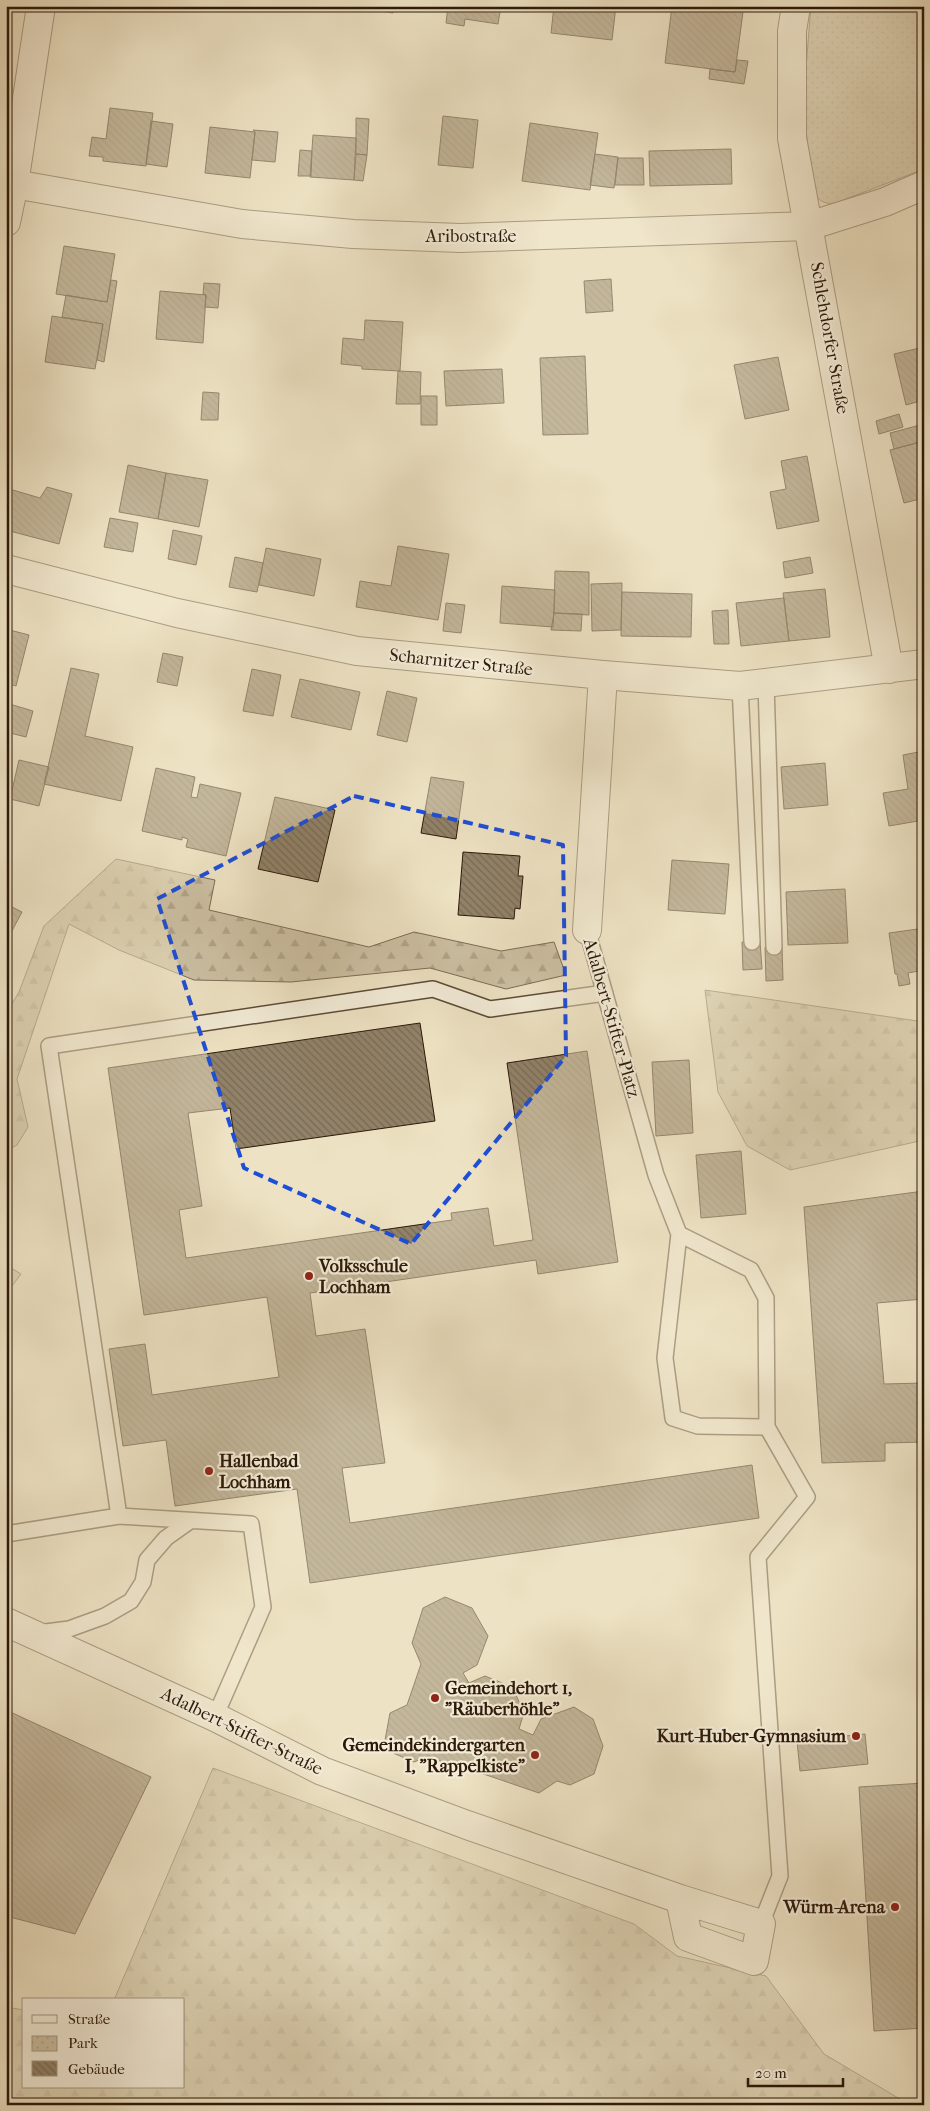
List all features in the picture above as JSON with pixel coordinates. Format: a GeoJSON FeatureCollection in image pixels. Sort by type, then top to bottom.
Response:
{"type":"FeatureCollection","features":[{"type":"Feature","properties":{"kind":"street"},"geometry":{"type":"LineString","coordinates":[[6,222],[14,184],[41,6]]}},
{"type":"Feature","properties":{"kind":"street","name":"Schlehdorfer Straße"},"geometry":{"type":"LineString","coordinates":[[796,6],[792,31],[792,138],[889,669]]}},
{"type":"Feature","properties":{"kind":"street","name":"Aribostraße"},"geometry":{"type":"LineString","coordinates":[[14,184],[242,224],[353,234],[460,238],[809,226],[885,202],[924,185]]}},
{"type":"Feature","properties":{"kind":"street","name":"Scharnitzer Straße"},"geometry":{"type":"LineString","coordinates":[[6,569],[177,613],[357,652],[604,675],[753,684],[924,664]]}},
{"type":"Feature","properties":{"kind":"street","name":"Adalbert-Stifter-Platz"},"geometry":{"type":"LineString","coordinates":[[587,930],[604,675]]}},
{"type":"Feature","properties":{"kind":"street","name":"Adalbert-Stifter-Straße"},"geometry":{"type":"LineString","coordinates":[[6,1622],[215,1717],[322,1771],[680,1899],[760,1924]]}},
{"type":"Feature","properties":{"kind":"street"},"geometry":{"type":"LineString","coordinates":[[680,1899],[688,1937],[754,1961],[760,1924]]}},
{"type":"Feature","properties":{"kind":"lane"},"geometry":{"type":"LineString","coordinates":[[752,942],[753,684]]}},
{"type":"Feature","properties":{"kind":"lane"},"geometry":{"type":"LineString","coordinates":[[753,684],[774,947]]}},
{"type":"Feature","properties":{"kind":"lane","name":"Adalbert-Stifter-Platz"},"geometry":{"type":"LineString","coordinates":[[587,930],[656,1175],[679,1234],[665,1358],[673,1418],[698,1426],[767,1427]]}},
{"type":"Feature","properties":{"kind":"lane"},"geometry":{"type":"LineString","coordinates":[[119,1516],[49,1046],[433,988],[490,1009],[605,993]]}},
{"type":"Feature","properties":{"kind":"lane"},"geometry":{"type":"LineString","coordinates":[[679,1234],[751,1270],[766,1298],[767,1427],[807,1497],[758,1557],[780,1876],[760,1924]]}},
{"type":"Feature","properties":{"kind":"lane"},"geometry":{"type":"LineString","coordinates":[[6,1534],[119,1516],[251,1524],[263,1607],[215,1717]]}},
{"type":"Feature","properties":{"kind":"lane"},"geometry":{"type":"LineString","coordinates":[[33,1634],[69,1629],[105,1616],[131,1601],[143,1582],[147,1560],[166,1538],[190,1521]]}},
{"type":"Feature","properties":{"kind":"highlighted area"},"geometry":{"type":"Polygon","coordinates":[[[354,796],[563,845],[566,1056],[411,1244],[244,1168],[157,899],[354,796]]]}},
{"type":"Feature","properties":{"kind":"green space"},"geometry":{"type":"Polygon","coordinates":[[[811,6],[924,6],[924,169],[833,204],[820,200],[813,190],[803,104],[811,6]]]}},
{"type":"Feature","properties":{"kind":"green space"},"geometry":{"type":"Polygon","coordinates":[[[116,859],[215,880],[209,910],[369,947],[414,932],[501,951],[554,942],[566,975],[506,989],[430,968],[291,982],[194,980],[119,950],[69,924],[17,1079],[28,1127],[17,1145],[6,1151],[6,1014],[19,992],[44,926],[116,859]]]}},
{"type":"Feature","properties":{"kind":"green space"},"geometry":{"type":"Polygon","coordinates":[[[705,990],[924,1022],[924,1140],[790,1170],[747,1146],[718,1092],[705,990]]]}},
{"type":"Feature","properties":{"kind":"green space"},"geometry":{"type":"Polygon","coordinates":[[[6,1265],[21,1274],[6,1294],[6,1265]]]}},
{"type":"Feature","properties":{"kind":"green space"},"geometry":{"type":"Polygon","coordinates":[[[213,1768],[634,1924],[677,1956],[766,1976],[824,2054],[910,2105],[6,2105],[6,2007],[22,2010],[22,2088],[185,2088],[185,1998],[115,1998],[213,1768]]]}},
{"type":"Feature","properties":{"kind":"building"},"geometry":{"type":"Polygon","coordinates":[[[346,6],[394,6],[393,13],[346,6]]]}},
{"type":"Feature","properties":{"kind":"building"},"geometry":{"type":"Polygon","coordinates":[[[448,6],[501,6],[498,24],[465,19],[464,26],[446,23],[448,6]]]}},
{"type":"Feature","properties":{"kind":"building"},"geometry":{"type":"Polygon","coordinates":[[[554,6],[616,6],[612,40],[551,33],[554,6]]]}},
{"type":"Feature","properties":{"kind":"building"},"geometry":{"type":"Polygon","coordinates":[[[672,6],[695,6],[743,12],[735,72],[665,63],[672,6]]]}},
{"type":"Feature","properties":{"kind":"building"},"geometry":{"type":"Polygon","coordinates":[[[737,60],[748,61],[744,84],[709,79],[710,69],[735,72],[737,60]]]}},
{"type":"Feature","properties":{"kind":"building"},"geometry":{"type":"Polygon","coordinates":[[[110,108],[153,113],[146,166],[103,161],[103,157],[89,156],[92,137],[106,139],[110,108]]]}},
{"type":"Feature","properties":{"kind":"building"},"geometry":{"type":"Polygon","coordinates":[[[443,116],[478,120],[473,168],[438,165],[443,116]]]}},
{"type":"Feature","properties":{"kind":"building"},"geometry":{"type":"Polygon","coordinates":[[[356,118],[369,119],[367,155],[356,154],[356,118]]]}},
{"type":"Feature","properties":{"kind":"building"},"geometry":{"type":"Polygon","coordinates":[[[151,121],[173,124],[167,167],[146,164],[151,121]]]}},
{"type":"Feature","properties":{"kind":"building"},"geometry":{"type":"Polygon","coordinates":[[[530,123],[598,133],[590,190],[522,181],[530,123]]]}},
{"type":"Feature","properties":{"kind":"building"},"geometry":{"type":"Polygon","coordinates":[[[210,127],[255,132],[250,178],[205,173],[210,127]]]}},
{"type":"Feature","properties":{"kind":"building"},"geometry":{"type":"Polygon","coordinates":[[[253,130],[278,132],[275,162],[252,160],[255,132],[253,130]]]}},
{"type":"Feature","properties":{"kind":"building"},"geometry":{"type":"Polygon","coordinates":[[[313,135],[356,138],[354,180],[310,177],[313,135]]]}},
{"type":"Feature","properties":{"kind":"building"},"geometry":{"type":"Polygon","coordinates":[[[731,149],[732,184],[650,186],[649,151],[731,149]]]}},
{"type":"Feature","properties":{"kind":"building"},"geometry":{"type":"Polygon","coordinates":[[[300,150],[312,151],[311,176],[298,176],[300,150]]]}},
{"type":"Feature","properties":{"kind":"building"},"geometry":{"type":"Polygon","coordinates":[[[356,154],[367,155],[363,181],[354,180],[356,154]]]}},
{"type":"Feature","properties":{"kind":"building"},"geometry":{"type":"Polygon","coordinates":[[[595,154],[618,157],[614,188],[590,185],[595,154]]]}},
{"type":"Feature","properties":{"kind":"building"},"geometry":{"type":"Polygon","coordinates":[[[618,158],[643,158],[644,185],[615,185],[618,158]]]}},
{"type":"Feature","properties":{"kind":"building"},"geometry":{"type":"Polygon","coordinates":[[[64,246],[115,254],[107,302],[56,294],[64,246]]]}},
{"type":"Feature","properties":{"kind":"building"},"geometry":{"type":"Polygon","coordinates":[[[611,279],[613,311],[586,313],[584,281],[611,279]]]}},
{"type":"Feature","properties":{"kind":"building"},"geometry":{"type":"Polygon","coordinates":[[[111,280],[117,281],[104,362],[97,360],[103,324],[62,317],[66,295],[107,302],[111,280]]]}},
{"type":"Feature","properties":{"kind":"building"},"geometry":{"type":"Polygon","coordinates":[[[204,283],[220,284],[218,308],[205,307],[204,283]]]}},
{"type":"Feature","properties":{"kind":"building"},"geometry":{"type":"Polygon","coordinates":[[[160,291],[206,295],[203,343],[156,339],[160,291]]]}},
{"type":"Feature","properties":{"kind":"building"},"geometry":{"type":"Polygon","coordinates":[[[52,316],[103,324],[95,369],[45,362],[52,316]]]}},
{"type":"Feature","properties":{"kind":"building"},"geometry":{"type":"Polygon","coordinates":[[[365,320],[403,322],[400,371],[362,369],[362,366],[341,364],[343,338],[364,340],[365,320]]]}},
{"type":"Feature","properties":{"kind":"building"},"geometry":{"type":"Polygon","coordinates":[[[924,347],[924,400],[906,405],[894,354],[924,347]]]}},
{"type":"Feature","properties":{"kind":"building"},"geometry":{"type":"Polygon","coordinates":[[[585,356],[588,434],[543,435],[540,358],[585,356]]]}},
{"type":"Feature","properties":{"kind":"building"},"geometry":{"type":"Polygon","coordinates":[[[778,357],[789,410],[745,419],[734,365],[778,357]]]}},
{"type":"Feature","properties":{"kind":"building"},"geometry":{"type":"Polygon","coordinates":[[[502,369],[504,403],[446,406],[444,371],[502,369]]]}},
{"type":"Feature","properties":{"kind":"building"},"geometry":{"type":"Polygon","coordinates":[[[398,371],[421,372],[420,404],[396,404],[398,371]]]}},
{"type":"Feature","properties":{"kind":"building"},"geometry":{"type":"Polygon","coordinates":[[[203,392],[219,393],[218,420],[201,420],[203,392]]]}},
{"type":"Feature","properties":{"kind":"building"},"geometry":{"type":"Polygon","coordinates":[[[421,396],[437,396],[437,425],[421,425],[421,396]]]}},
{"type":"Feature","properties":{"kind":"building"},"geometry":{"type":"Polygon","coordinates":[[[899,414],[903,427],[879,434],[876,421],[899,414]]]}},
{"type":"Feature","properties":{"kind":"building"},"geometry":{"type":"Polygon","coordinates":[[[924,424],[924,441],[894,449],[890,433],[924,424]]]}},
{"type":"Feature","properties":{"kind":"building"},"geometry":{"type":"Polygon","coordinates":[[[924,441],[924,498],[904,503],[890,450],[924,441]]]}},
{"type":"Feature","properties":{"kind":"building"},"geometry":{"type":"Polygon","coordinates":[[[807,456],[819,521],[777,529],[770,492],[786,489],[781,461],[807,456]]]}},
{"type":"Feature","properties":{"kind":"building"},"geometry":{"type":"Polygon","coordinates":[[[128,465],[166,473],[158,519],[119,512],[128,465]]]}},
{"type":"Feature","properties":{"kind":"building"},"geometry":{"type":"Polygon","coordinates":[[[166,473],[208,480],[199,527],[158,519],[166,473]]]}},
{"type":"Feature","properties":{"kind":"building"},"geometry":{"type":"Polygon","coordinates":[[[47,487],[72,494],[59,544],[6,530],[6,488],[40,498],[47,487]]]}},
{"type":"Feature","properties":{"kind":"building"},"geometry":{"type":"Polygon","coordinates":[[[110,518],[138,523],[133,552],[104,547],[110,518]]]}},
{"type":"Feature","properties":{"kind":"building"},"geometry":{"type":"Polygon","coordinates":[[[173,530],[202,536],[196,565],[168,559],[173,530]]]}},
{"type":"Feature","properties":{"kind":"building"},"geometry":{"type":"Polygon","coordinates":[[[398,546],[449,554],[438,620],[356,607],[360,581],[391,586],[398,546]]]}},
{"type":"Feature","properties":{"kind":"building"},"geometry":{"type":"Polygon","coordinates":[[[266,548],[321,559],[314,596],[259,585],[266,548]]]}},
{"type":"Feature","properties":{"kind":"building"},"geometry":{"type":"Polygon","coordinates":[[[235,557],[263,563],[257,592],[229,587],[235,557]]]}},
{"type":"Feature","properties":{"kind":"building"},"geometry":{"type":"Polygon","coordinates":[[[810,557],[813,573],[785,578],[783,562],[810,557]]]}},
{"type":"Feature","properties":{"kind":"building"},"geometry":{"type":"Polygon","coordinates":[[[924,569],[924,602],[918,570],[924,569]]]}},
{"type":"Feature","properties":{"kind":"building"},"geometry":{"type":"Polygon","coordinates":[[[555,571],[589,572],[589,615],[554,613],[555,571]]]}},
{"type":"Feature","properties":{"kind":"building"},"geometry":{"type":"Polygon","coordinates":[[[622,583],[621,630],[592,631],[591,584],[622,583]]]}},
{"type":"Feature","properties":{"kind":"building"},"geometry":{"type":"Polygon","coordinates":[[[502,586],[555,590],[553,627],[500,623],[502,586]]]}},
{"type":"Feature","properties":{"kind":"building"},"geometry":{"type":"Polygon","coordinates":[[[825,589],[830,637],[789,641],[783,593],[825,589]]]}},
{"type":"Feature","properties":{"kind":"building"},"geometry":{"type":"Polygon","coordinates":[[[622,592],[692,594],[691,637],[621,636],[622,592]]]}},
{"type":"Feature","properties":{"kind":"building"},"geometry":{"type":"Polygon","coordinates":[[[784,598],[789,641],[741,646],[736,603],[784,598]]]}},
{"type":"Feature","properties":{"kind":"building"},"geometry":{"type":"Polygon","coordinates":[[[446,603],[465,605],[461,633],[443,631],[446,603]]]}},
{"type":"Feature","properties":{"kind":"building"},"geometry":{"type":"Polygon","coordinates":[[[728,610],[729,644],[714,644],[712,611],[728,610]]]}},
{"type":"Feature","properties":{"kind":"building"},"geometry":{"type":"Polygon","coordinates":[[[554,613],[582,614],[581,631],[551,630],[554,613]]]}},
{"type":"Feature","properties":{"kind":"building"},"geometry":{"type":"Polygon","coordinates":[[[6,629],[29,635],[16,686],[6,683],[6,629]]]}},
{"type":"Feature","properties":{"kind":"building"},"geometry":{"type":"Polygon","coordinates":[[[163,653],[183,657],[177,686],[157,682],[163,653]]]}},
{"type":"Feature","properties":{"kind":"building"},"geometry":{"type":"Polygon","coordinates":[[[71,668],[99,674],[85,736],[133,747],[121,801],[44,784],[71,668]]]}},
{"type":"Feature","properties":{"kind":"building"},"geometry":{"type":"Polygon","coordinates":[[[252,669],[281,675],[273,716],[243,711],[252,669]]]}},
{"type":"Feature","properties":{"kind":"building"},"geometry":{"type":"Polygon","coordinates":[[[300,679],[360,692],[351,730],[291,717],[300,679]]]}},
{"type":"Feature","properties":{"kind":"building"},"geometry":{"type":"Polygon","coordinates":[[[387,691],[417,698],[407,742],[377,735],[387,691]]]}},
{"type":"Feature","properties":{"kind":"building"},"geometry":{"type":"Polygon","coordinates":[[[6,703],[33,711],[26,737],[6,732],[6,703]]]}},
{"type":"Feature","properties":{"kind":"building"},"geometry":{"type":"Polygon","coordinates":[[[924,751],[924,820],[889,826],[883,793],[908,789],[903,755],[924,751]]]}},
{"type":"Feature","properties":{"kind":"building"},"geometry":{"type":"Polygon","coordinates":[[[19,760],[49,767],[39,806],[10,799],[19,760]]]}},
{"type":"Feature","properties":{"kind":"building"},"geometry":{"type":"Polygon","coordinates":[[[825,763],[828,805],[784,809],[781,767],[825,763]]]}},
{"type":"Feature","properties":{"kind":"building"},"geometry":{"type":"Polygon","coordinates":[[[156,768],[195,777],[191,797],[197,798],[200,784],[241,793],[226,856],[186,847],[188,839],[182,837],[182,840],[142,831],[156,768]]]}},
{"type":"Feature","properties":{"kind":"building"},"geometry":{"type":"Polygon","coordinates":[[[431,777],[464,782],[456,839],[421,833],[431,777]]]}},
{"type":"Feature","properties":{"kind":"building"},"geometry":{"type":"Polygon","coordinates":[[[275,797],[335,810],[318,882],[258,869],[275,797]]]}},
{"type":"Feature","properties":{"kind":"building"},"geometry":{"type":"Polygon","coordinates":[[[463,852],[520,856],[518,876],[523,876],[520,909],[515,908],[514,919],[458,915],[463,852]]]}},
{"type":"Feature","properties":{"kind":"building"},"geometry":{"type":"Polygon","coordinates":[[[672,860],[729,864],[725,914],[668,910],[672,860]]]}},
{"type":"Feature","properties":{"kind":"building"},"geometry":{"type":"Polygon","coordinates":[[[845,889],[848,943],[788,945],[786,892],[845,889]]]}},
{"type":"Feature","properties":{"kind":"building"},"geometry":{"type":"Polygon","coordinates":[[[6,904],[22,912],[6,942],[6,904]]]}},
{"type":"Feature","properties":{"kind":"building"},"geometry":{"type":"Polygon","coordinates":[[[924,920],[924,970],[908,973],[910,984],[899,986],[897,974],[895,974],[889,933],[918,929],[924,920]]]}},
{"type":"Feature","properties":{"kind":"building"},"geometry":{"type":"Polygon","coordinates":[[[760,941],[762,969],[743,970],[742,942],[760,941]]]}},
{"type":"Feature","properties":{"kind":"building"},"geometry":{"type":"Polygon","coordinates":[[[765,947],[782,947],[783,980],[766,981],[765,947]]]}},
{"type":"Feature","properties":{"kind":"building"},"geometry":{"type":"Polygon","coordinates":[[[420,1023],[435,1121],[236,1149],[230,1108],[188,1113],[202,1206],[179,1210],[186,1258],[452,1220],[451,1213],[488,1208],[494,1246],[533,1240],[507,1063],[587,1051],[618,1262],[538,1274],[536,1260],[310,1293],[316,1336],[365,1329],[385,1463],[342,1468],[350,1523],[752,1465],[759,1518],[310,1583],[297,1489],[175,1506],[166,1440],[123,1446],[109,1349],[145,1344],[152,1395],[279,1377],[267,1297],[144,1315],[108,1068],[420,1023]]]}},
{"type":"Feature","properties":{"kind":"building"},"geometry":{"type":"Polygon","coordinates":[[[689,1060],[693,1133],[656,1136],[652,1062],[689,1060]]]}},
{"type":"Feature","properties":{"kind":"building"},"geometry":{"type":"Polygon","coordinates":[[[741,1151],[746,1214],[701,1218],[696,1155],[741,1151]]]}},
{"type":"Feature","properties":{"kind":"building"},"geometry":{"type":"Polygon","coordinates":[[[924,1191],[924,1299],[877,1303],[884,1384],[924,1383],[924,1442],[885,1443],[885,1461],[822,1463],[804,1207],[924,1191]]]}},
{"type":"Feature","properties":{"kind":"building"},"geometry":{"type":"Polygon","coordinates":[[[445,1597],[472,1608],[488,1636],[477,1665],[463,1673],[469,1683],[485,1676],[512,1687],[524,1712],[519,1729],[533,1735],[541,1719],[574,1707],[593,1719],[603,1746],[594,1774],[570,1785],[557,1781],[539,1793],[469,1769],[464,1772],[429,1756],[414,1762],[393,1753],[385,1740],[390,1713],[407,1705],[421,1664],[412,1643],[423,1608],[445,1597]]]}},
{"type":"Feature","properties":{"kind":"building"},"geometry":{"type":"Polygon","coordinates":[[[6,1710],[151,1777],[75,1934],[6,1916],[6,1710]]]}},
{"type":"Feature","properties":{"kind":"building"},"geometry":{"type":"Polygon","coordinates":[[[865,1734],[868,1764],[800,1771],[797,1741],[865,1734]]]}},
{"type":"Feature","properties":{"kind":"building","name":"Würm-Arena"},"geometry":{"type":"Polygon","coordinates":[[[924,1783],[924,2028],[874,2031],[859,1787],[924,1783]]]}},
{"type":"Feature","properties":{"kind":"place","name":"Volksschule Lochham"},"geometry":{"type":"Point","coordinates":[309,1276]}},
{"type":"Feature","properties":{"kind":"place","name":"Hallenbad Lochham"},"geometry":{"type":"Point","coordinates":[209,1471]}},
{"type":"Feature","properties":{"kind":"place","name":"Gemeindehort 1, \"Räuberhöhle\""},"geometry":{"type":"Point","coordinates":[435,1698]}},
{"type":"Feature","properties":{"kind":"place","name":"Kurt-Huber-Gymnasium"},"geometry":{"type":"Point","coordinates":[856,1736]}},
{"type":"Feature","properties":{"kind":"place","name":"Gemeindekindergarten I, \"Rappelkiste\""},"geometry":{"type":"Point","coordinates":[535,1755]}},
{"type":"Feature","properties":{"kind":"place","name":"Würm-Arena"},"geometry":{"type":"Point","coordinates":[895,1907]}}]}
